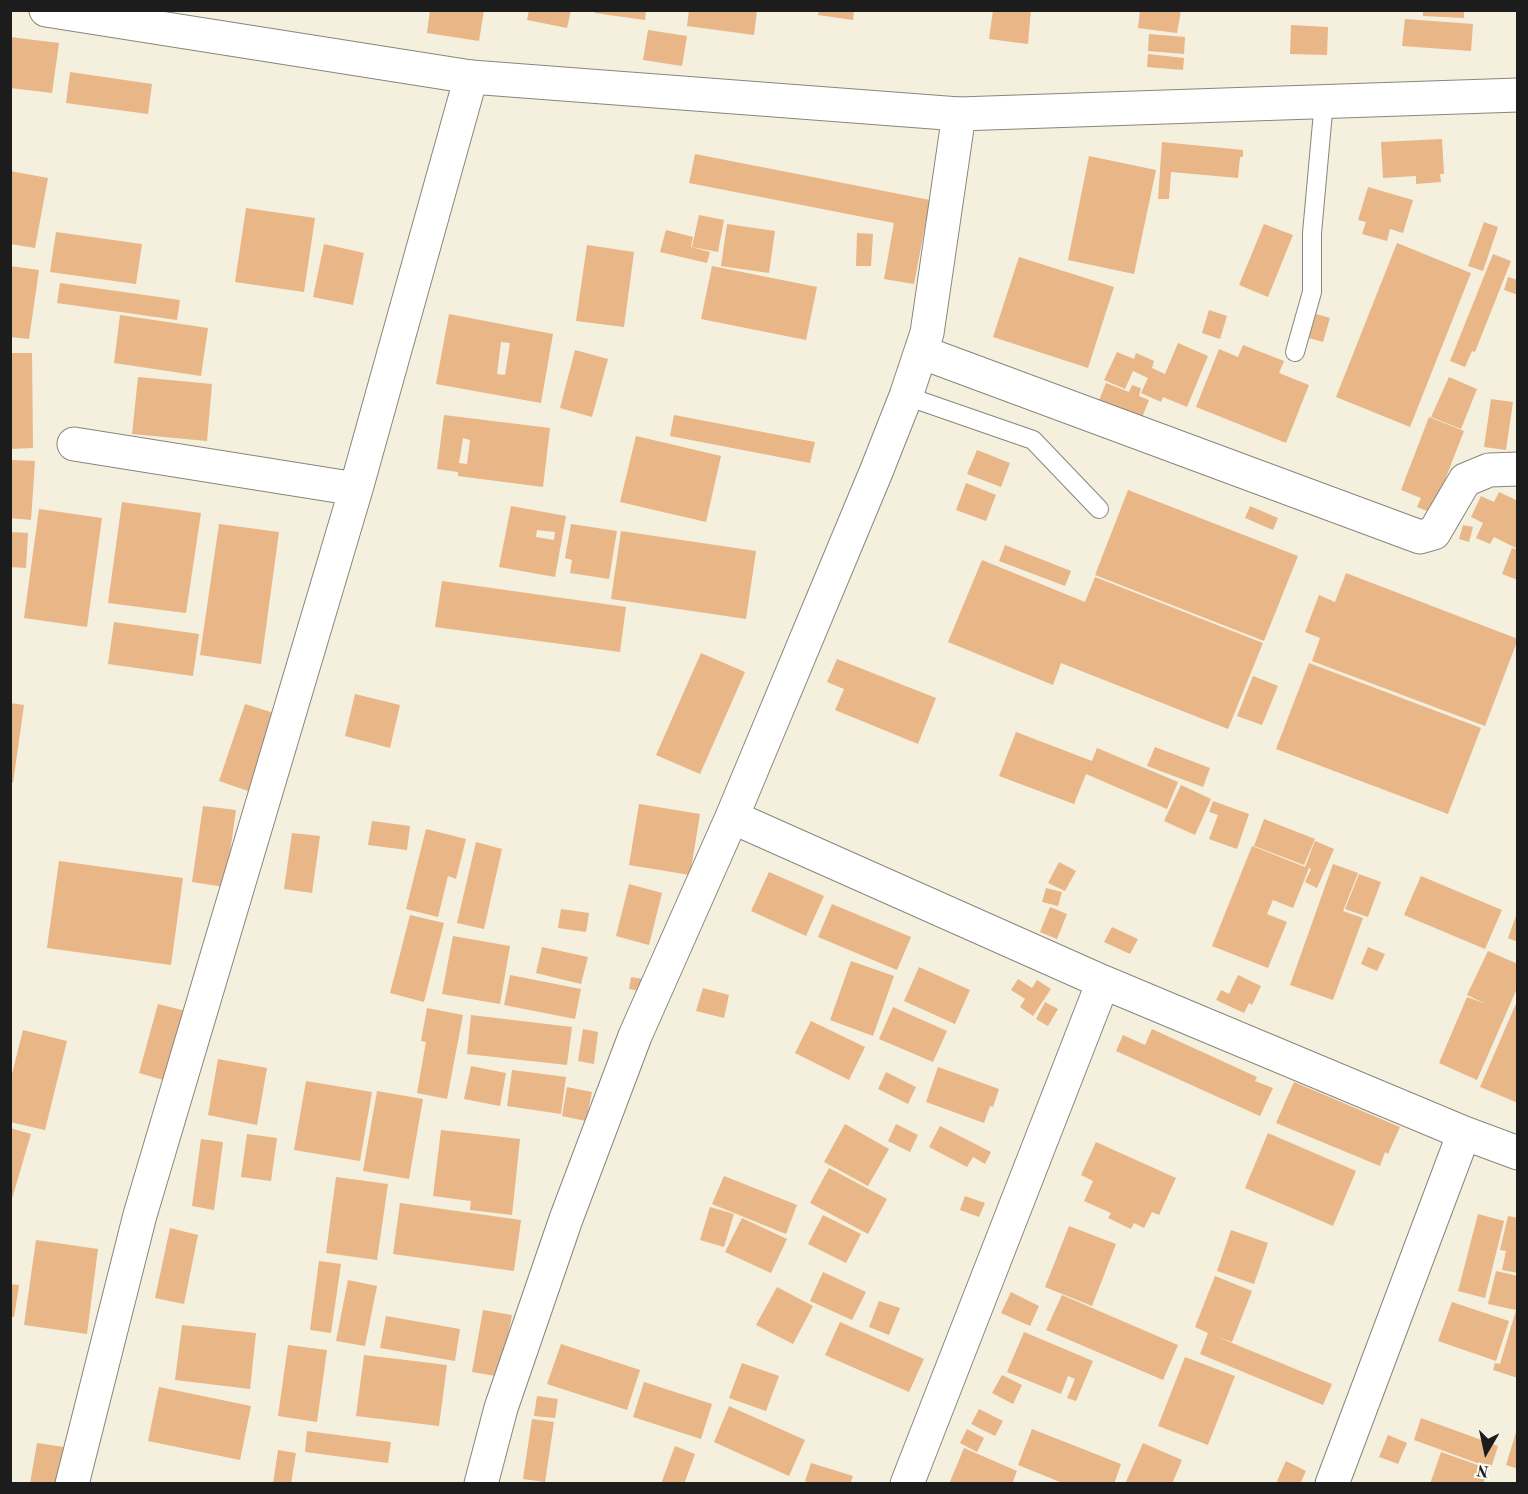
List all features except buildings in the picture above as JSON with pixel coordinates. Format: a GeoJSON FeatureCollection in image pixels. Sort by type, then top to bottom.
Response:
{"type":"FeatureCollection","features":[{"type":"Feature","properties":{"kind":"street"},"geometry":{"type":"LineString","coordinates":[[53,11],[471,78],[959,114],[1518,95]]}},
{"type":"Feature","properties":{"kind":"street"},"geometry":{"type":"LineString","coordinates":[[72,1484],[140,1215],[356,489],[471,78]]}},
{"type":"Feature","properties":{"kind":"street"},"geometry":{"type":"LineString","coordinates":[[481,1484],[501,1408],[566,1219],[635,1035],[732,817],[906,396],[927,333],[959,114]]}},
{"type":"Feature","properties":{"kind":"street"},"geometry":{"type":"LineString","coordinates":[[921,352],[1420,537],[1434,532],[1465,480],[1489,470],[1518,469]]}},
{"type":"Feature","properties":{"kind":"street"},"geometry":{"type":"LineString","coordinates":[[74,444],[356,489]]}},
{"type":"Feature","properties":{"kind":"street"},"geometry":{"type":"LineString","coordinates":[[732,817],[1103,982],[1464,1133],[1518,1153]]}},
{"type":"Feature","properties":{"kind":"street"},"geometry":{"type":"LineString","coordinates":[[907,1484],[1103,982]]}},
{"type":"Feature","properties":{"kind":"street"},"geometry":{"type":"LineString","coordinates":[[1332,1484],[1464,1133]]}},
{"type":"Feature","properties":{"kind":"lane"},"geometry":{"type":"LineString","coordinates":[[1295,352],[1312,292],[1312,233],[1324,101]]}},
{"type":"Feature","properties":{"kind":"lane"},"geometry":{"type":"LineString","coordinates":[[906,396],[1033,440],[1099,509]]}}]}
